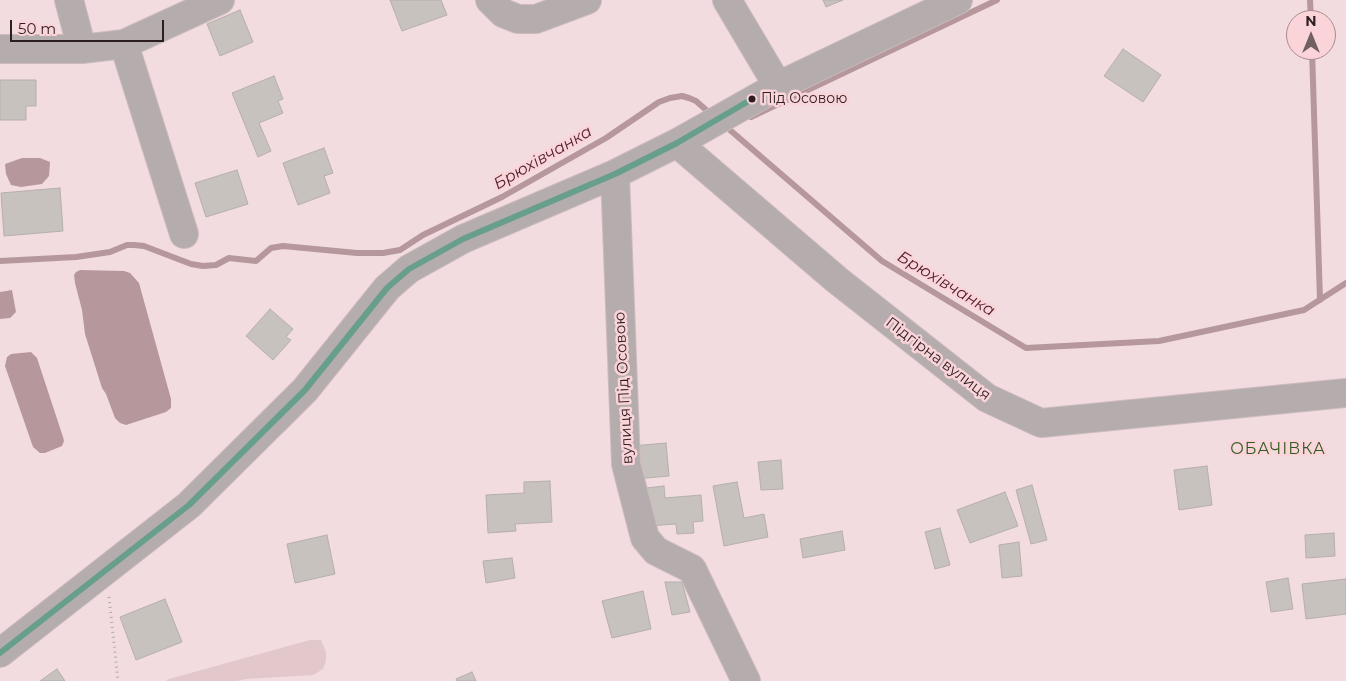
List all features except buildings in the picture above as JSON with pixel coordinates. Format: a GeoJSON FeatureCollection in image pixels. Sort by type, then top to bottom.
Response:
{"type":"FeatureCollection","features":[{"type":"Feature","properties":{"kind":"street"},"geometry":{"type":"LineString","coordinates":[[69,0],[82,49]]}},
{"type":"Feature","properties":{"kind":"street"},"geometry":{"type":"LineString","coordinates":[[0,49],[82,49],[124,44],[220,0]]}},
{"type":"Feature","properties":{"kind":"street"},"geometry":{"type":"LineString","coordinates":[[490,0],[503,13],[518,19],[536,18],[587,0]]}},
{"type":"Feature","properties":{"kind":"street"},"geometry":{"type":"LineString","coordinates":[[727,0],[778,86]]}},
{"type":"Feature","properties":{"kind":"street"},"geometry":{"type":"LineString","coordinates":[[0,653],[189,506],[305,390],[387,288],[410,268],[463,239],[615,174],[687,137],[730,111],[778,86],[958,0]]}},
{"type":"Feature","properties":{"kind":"street"},"geometry":{"type":"LineString","coordinates":[[124,44],[184,234]]}},
{"type":"Feature","properties":{"kind":"street","name":"Підгірна вулиця"},"geometry":{"type":"LineString","coordinates":[[687,137],[837,280],[987,398],[1041,423],[1346,393]]}},
{"type":"Feature","properties":{"kind":"street","name":"вулиця Під Осовою"},"geometry":{"type":"LineString","coordinates":[[615,174],[626,464],[645,538],[656,551],[692,570],[746,681]]}},
{"type":"Feature","properties":{"kind":"path"},"geometry":{"type":"LineString","coordinates":[[106,571],[118,681]]}},
{"type":"Feature","properties":{"kind":"shaded area"},"geometry":{"type":"Polygon","coordinates":[[[22,158],[40,158],[50,162],[49,176],[42,184],[21,187],[11,185],[6,174],[5,164],[22,158]]]}},
{"type":"Feature","properties":{"kind":"shaded area"},"geometry":{"type":"Polygon","coordinates":[[[80,270],[124,271],[130,273],[139,283],[171,399],[171,408],[166,412],[126,425],[120,423],[115,418],[102,388],[85,334],[74,275],[80,270]]]}},
{"type":"Feature","properties":{"kind":"shaded area"},"geometry":{"type":"Polygon","coordinates":[[[12,290],[16,312],[10,318],[0,319],[0,292],[12,290]]]}},
{"type":"Feature","properties":{"kind":"shaded area"},"geometry":{"type":"Polygon","coordinates":[[[31,352],[37,358],[64,441],[62,446],[45,453],[40,453],[33,447],[5,366],[7,357],[11,354],[31,352]]]}},
{"type":"Feature","properties":{"kind":"shaded area"},"geometry":{"type":"Polygon","coordinates":[[[310,640],[321,640],[326,652],[326,661],[323,669],[313,675],[237,681],[166,681],[169,679],[310,640]]]}},
{"type":"Feature","properties":{"kind":"waterway"},"geometry":{"type":"LineString","coordinates":[[751,117],[997,0]]}},
{"type":"Feature","properties":{"kind":"waterway"},"geometry":{"type":"LineString","coordinates":[[1310,0],[1310,10]]}},
{"type":"Feature","properties":{"kind":"waterway"},"geometry":{"type":"LineString","coordinates":[[1312,60],[1320,300]]}},
{"type":"Feature","properties":{"kind":"waterway","name":"Брюхівчанка"},"geometry":{"type":"LineString","coordinates":[[0,261],[76,257],[110,252],[127,245],[144,246],[191,264],[203,266],[216,265],[229,258],[256,261],[271,248],[283,246],[357,253],[383,253],[400,250],[423,235],[502,197],[606,138],[659,102],[682,96],[696,101],[713,116]]}},
{"type":"Feature","properties":{"kind":"waterway","name":"Брюхівчанка"},"geometry":{"type":"LineString","coordinates":[[723,124],[882,261],[1026,348],[1159,341],[1304,310],[1346,283]]}},
{"type":"Feature","properties":{"kind":"transit line"},"geometry":{"type":"LineString","coordinates":[[0,653],[189,505],[305,390],[387,288],[409,269],[463,239],[615,174],[677,143],[752,99]]}},
{"type":"Feature","properties":{"kind":"place","name":"Під Осовою"},"geometry":{"type":"Point","coordinates":[752,99]}},
{"type":"Feature","properties":{"kind":"district","name":"ОБАЧІВКА"},"geometry":{"type":"Point","coordinates":[1278,449]}}]}
